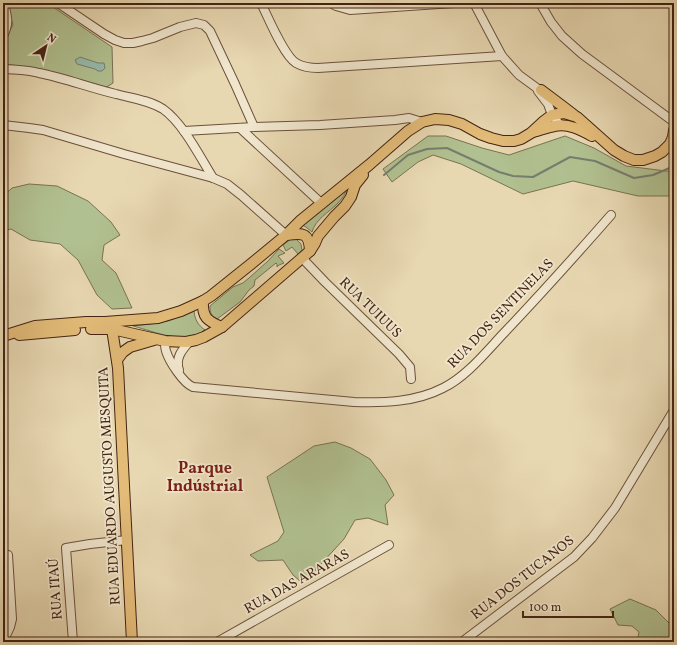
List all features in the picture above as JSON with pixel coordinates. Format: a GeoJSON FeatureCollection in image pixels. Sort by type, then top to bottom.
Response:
{"type":"FeatureCollection","features":[{"type":"Feature","properties":{"kind":"main road"},"geometry":{"type":"LineString","coordinates":[[537,87],[577,118],[614,150],[634,160],[643,160],[662,152],[670,144],[674,130]]}},
{"type":"Feature","properties":{"kind":"main road"},"geometry":{"type":"LineString","coordinates":[[3,336],[35,326],[158,318],[181,311],[203,301],[286,235],[321,203],[370,165],[408,131],[422,122],[435,119],[449,120],[462,124],[491,138],[503,141],[514,141],[531,133],[552,115],[564,113],[577,118]]}},
{"type":"Feature","properties":{"kind":"main road"},"geometry":{"type":"LineString","coordinates":[[531,133],[557,125],[570,126],[604,142]]}},
{"type":"Feature","properties":{"kind":"main road"},"geometry":{"type":"LineString","coordinates":[[3,340],[11,336],[86,329],[112,329],[161,340],[186,342],[204,337],[222,327],[303,259],[310,251],[318,236],[345,206],[351,197],[355,185],[370,165]]}},
{"type":"Feature","properties":{"kind":"main road"},"geometry":{"type":"LineString","coordinates":[[286,235],[299,233],[306,237],[310,243],[310,251]]}},
{"type":"Feature","properties":{"kind":"main road"},"geometry":{"type":"LineString","coordinates":[[203,301],[202,309],[206,318],[212,323],[222,327]]}},
{"type":"Feature","properties":{"kind":"main road","name":"RUA EDUARDO AUGUSTO MESQUITA"},"geometry":{"type":"LineString","coordinates":[[112,329],[117,360],[132,642]]}},
{"type":"Feature","properties":{"kind":"main road"},"geometry":{"type":"LineString","coordinates":[[117,360],[123,352],[130,347],[161,340]]}},
{"type":"Feature","properties":{"kind":"street"},"geometry":{"type":"LineString","coordinates":[[3,36],[8,23],[4,3]]}},
{"type":"Feature","properties":{"kind":"street"},"geometry":{"type":"LineString","coordinates":[[60,5],[71,3]]}},
{"type":"Feature","properties":{"kind":"street"},"geometry":{"type":"LineString","coordinates":[[261,3],[284,49],[296,63],[303,66],[318,68],[502,56]]}},
{"type":"Feature","properties":{"kind":"street"},"geometry":{"type":"LineString","coordinates":[[331,3],[350,10],[454,3]]}},
{"type":"Feature","properties":{"kind":"street"},"geometry":{"type":"LineString","coordinates":[[474,3],[502,56],[564,113]]}},
{"type":"Feature","properties":{"kind":"street"},"geometry":{"type":"LineString","coordinates":[[540,3],[551,22],[562,36],[674,122]]}},
{"type":"Feature","properties":{"kind":"street"},"geometry":{"type":"LineString","coordinates":[[60,5],[104,34],[124,43],[148,40],[189,24],[196,23],[204,25],[210,31],[254,127]]}},
{"type":"Feature","properties":{"kind":"street"},"geometry":{"type":"LineString","coordinates":[[3,68],[40,73],[162,108],[184,131],[213,178]]}},
{"type":"Feature","properties":{"kind":"street"},"geometry":{"type":"LineString","coordinates":[[537,87],[548,104],[552,115],[560,125]]}},
{"type":"Feature","properties":{"kind":"street"},"geometry":{"type":"LineString","coordinates":[[184,131],[409,118],[422,122]]}},
{"type":"Feature","properties":{"kind":"street"},"geometry":{"type":"LineString","coordinates":[[395,120],[408,131]]}},
{"type":"Feature","properties":{"kind":"street"},"geometry":{"type":"LineString","coordinates":[[3,125],[43,130],[213,178],[227,184],[286,235]]}},
{"type":"Feature","properties":{"kind":"street"},"geometry":{"type":"LineString","coordinates":[[240,128],[321,203]]}},
{"type":"Feature","properties":{"kind":"street","name":"RUA DOS SENTINELAS"},"geometry":{"type":"LineString","coordinates":[[161,340],[178,373],[189,386],[193,387],[372,403],[411,399],[443,388],[454,381],[477,361],[536,299],[611,214]]}},
{"type":"Feature","properties":{"kind":"street","name":"RUA TUIUUS"},"geometry":{"type":"LineString","coordinates":[[303,259],[410,366],[411,379]]}},
{"type":"Feature","properties":{"kind":"street"},"geometry":{"type":"LineString","coordinates":[[181,376],[177,361],[182,350],[189,342]]}},
{"type":"Feature","properties":{"kind":"street","name":"RUA DOS TUCANOS"},"geometry":{"type":"LineString","coordinates":[[462,642],[574,557],[592,538],[615,508],[674,410]]}},
{"type":"Feature","properties":{"kind":"street","name":"RUA ITAÚ"},"geometry":{"type":"LineString","coordinates":[[73,642],[66,548],[127,540]]}},
{"type":"Feature","properties":{"kind":"street","name":"RUA DAS ARARAS"},"geometry":{"type":"LineString","coordinates":[[217,642],[389,545]]}},
{"type":"Feature","properties":{"kind":"street"},"geometry":{"type":"LineString","coordinates":[[3,642],[12,619],[8,555]]}},
{"type":"Feature","properties":{"kind":"green space"},"geometry":{"type":"Polygon","coordinates":[[[7,3],[47,3],[112,47],[113,83],[105,88],[33,68],[4,64],[3,43],[13,25],[7,3]]]}},
{"type":"Feature","properties":{"kind":"green space"},"geometry":{"type":"Polygon","coordinates":[[[428,136],[446,136],[509,155],[565,136],[594,148],[626,166],[674,172],[674,196],[638,196],[573,181],[523,194],[461,164],[433,155],[418,162],[392,182],[383,169],[428,136]]]}},
{"type":"Feature","properties":{"kind":"green space"},"geometry":{"type":"Polygon","coordinates":[[[29,184],[57,186],[88,201],[111,222],[120,235],[104,245],[102,260],[116,273],[132,308],[112,309],[97,295],[78,260],[60,244],[30,240],[11,229],[3,231],[3,196],[12,188],[29,184]]]}},
{"type":"Feature","properties":{"kind":"green space"},"geometry":{"type":"Polygon","coordinates":[[[348,188],[339,202],[316,224],[312,232],[302,225],[348,188]]]}},
{"type":"Feature","properties":{"kind":"green space"},"geometry":{"type":"Polygon","coordinates":[[[291,239],[296,239],[301,244],[302,250],[298,254],[292,247],[286,251],[283,245],[291,239]]]}},
{"type":"Feature","properties":{"kind":"green space"},"geometry":{"type":"Polygon","coordinates":[[[279,249],[285,253],[278,256],[284,263],[277,267],[276,263],[255,280],[254,286],[240,302],[217,319],[213,317],[210,306],[233,287],[243,283],[279,249]]]}},
{"type":"Feature","properties":{"kind":"green space"},"geometry":{"type":"Polygon","coordinates":[[[194,311],[197,322],[205,330],[188,337],[169,336],[133,326],[168,321],[194,311]]]}},
{"type":"Feature","properties":{"kind":"green space"},"geometry":{"type":"Polygon","coordinates":[[[335,442],[351,448],[370,459],[386,480],[394,495],[385,505],[388,525],[368,518],[355,520],[344,539],[311,575],[300,581],[293,575],[283,560],[258,561],[250,555],[278,541],[284,532],[267,477],[314,446],[335,442]]]}},
{"type":"Feature","properties":{"kind":"green space"},"geometry":{"type":"Polygon","coordinates":[[[630,599],[656,610],[671,625],[670,637],[674,642],[637,642],[639,632],[632,626],[618,625],[610,609],[630,599]]]}},
{"type":"Feature","properties":{"kind":"shaded area"},"geometry":{"type":"Polygon","coordinates":[[[80,57],[98,63],[104,63],[105,68],[102,71],[98,71],[77,64],[75,60],[80,57]]]}},
{"type":"Feature","properties":{"kind":"waterway"},"geometry":{"type":"LineString","coordinates":[[384,175],[408,155],[427,149],[447,148],[499,172],[513,176],[533,177],[570,157],[595,161],[634,178],[653,175],[672,167],[674,164]]}},
{"type":"Feature","properties":{"kind":"district","name":"Parque Indústrial"},"geometry":{"type":"Point","coordinates":[205,478]}}]}
